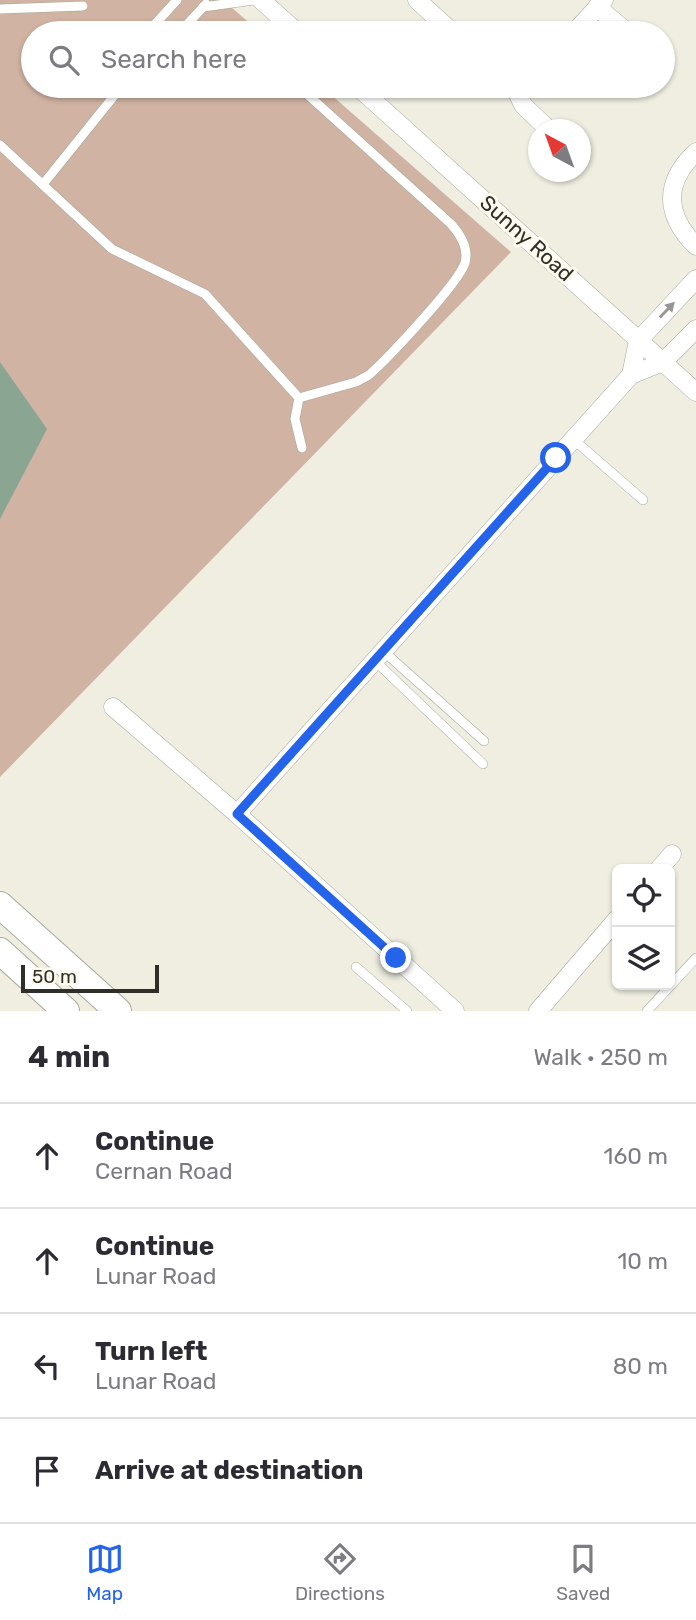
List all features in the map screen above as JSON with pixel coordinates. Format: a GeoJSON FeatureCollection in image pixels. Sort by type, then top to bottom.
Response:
{"type":"FeatureCollection","features":[{"type":"Feature","properties":{"kind":"main road"},"geometry":{"type":"LineString","coordinates":[[0,905],[118,1011]]}},
{"type":"Feature","properties":{"kind":"main road"},"geometry":{"type":"LineString","coordinates":[[0,951],[66,1011]]}},
{"type":"Feature","properties":{"kind":"street"},"geometry":{"type":"LineString","coordinates":[[261,0],[285,21]]}},
{"type":"Feature","properties":{"kind":"street"},"geometry":{"type":"LineString","coordinates":[[417,0],[440,21]]}},
{"type":"Feature","properties":{"kind":"street"},"geometry":{"type":"LineString","coordinates":[[585,21],[601,3],[617,21]]}},
{"type":"Feature","properties":{"kind":"street","name":"Sunny Road"},"geometry":{"type":"LineString","coordinates":[[371,98],[563,269],[696,392]]}},
{"type":"Feature","properties":{"kind":"street"},"geometry":{"type":"LineString","coordinates":[[520,98],[538,119]]}},
{"type":"Feature","properties":{"kind":"street"},"geometry":{"type":"LineString","coordinates":[[696,152],[684,163],[676,178],[671,206],[675,221],[696,246]]}},
{"type":"Feature","properties":{"kind":"street"},"geometry":{"type":"LineString","coordinates":[[631,375],[638,341],[696,279]]}},
{"type":"Feature","properties":{"kind":"street"},"geometry":{"type":"LineString","coordinates":[[237,814],[260,785],[631,375],[663,362],[696,329]]}},
{"type":"Feature","properties":{"kind":"street"},"geometry":{"type":"LineString","coordinates":[[113,707],[237,814],[455,1011]]}},
{"type":"Feature","properties":{"kind":"street"},"geometry":{"type":"LineString","coordinates":[[663,864],[672,854]]}},
{"type":"Feature","properties":{"kind":"street"},"geometry":{"type":"LineString","coordinates":[[538,1011],[612,925]]}},
{"type":"Feature","properties":{"kind":"lane"},"geometry":{"type":"LineString","coordinates":[[158,21],[177,0]]}},
{"type":"Feature","properties":{"kind":"lane"},"geometry":{"type":"LineString","coordinates":[[191,21],[207,4],[254,0]]}},
{"type":"Feature","properties":{"kind":"lane"},"geometry":{"type":"LineString","coordinates":[[0,9],[83,6]]}},
{"type":"Feature","properties":{"kind":"lane"},"geometry":{"type":"LineString","coordinates":[[44,183],[112,98]]}},
{"type":"Feature","properties":{"kind":"lane"},"geometry":{"type":"LineString","coordinates":[[299,398],[356,382],[369,374],[457,277],[466,254],[460,234],[451,224],[311,98]]}},
{"type":"Feature","properties":{"kind":"lane"},"geometry":{"type":"LineString","coordinates":[[0,145],[112,249],[205,294],[299,398]]}},
{"type":"Feature","properties":{"kind":"lane"},"geometry":{"type":"LineString","coordinates":[[299,398],[295,419],[302,447]]}},
{"type":"Feature","properties":{"kind":"lane"},"geometry":{"type":"LineString","coordinates":[[573,439],[643,500]]}},
{"type":"Feature","properties":{"kind":"lane"},"geometry":{"type":"LineString","coordinates":[[378,655],[484,741]]}},
{"type":"Feature","properties":{"kind":"lane"},"geometry":{"type":"LineString","coordinates":[[378,655],[483,764]]}},
{"type":"Feature","properties":{"kind":"lane"},"geometry":{"type":"LineString","coordinates":[[648,1011],[696,958]]}},
{"type":"Feature","properties":{"kind":"lane"},"geometry":{"type":"LineString","coordinates":[[356,967],[407,1011]]}},
{"type":"Feature","properties":{"kind":"shaded area"},"geometry":{"type":"Polygon","coordinates":[[[0,0],[223,0],[247,21],[21,21],[21,98],[335,98],[511,252],[0,777],[0,0]]]}},
{"type":"Feature","properties":{"kind":"shaded area"},"geometry":{"type":"Polygon","coordinates":[[[0,362],[47,429],[0,519],[0,362]]]}},
{"type":"Feature","properties":{"kind":"route"},"geometry":{"type":"LineString","coordinates":[[396,958],[237,814],[248,798],[556,458]]}}]}
